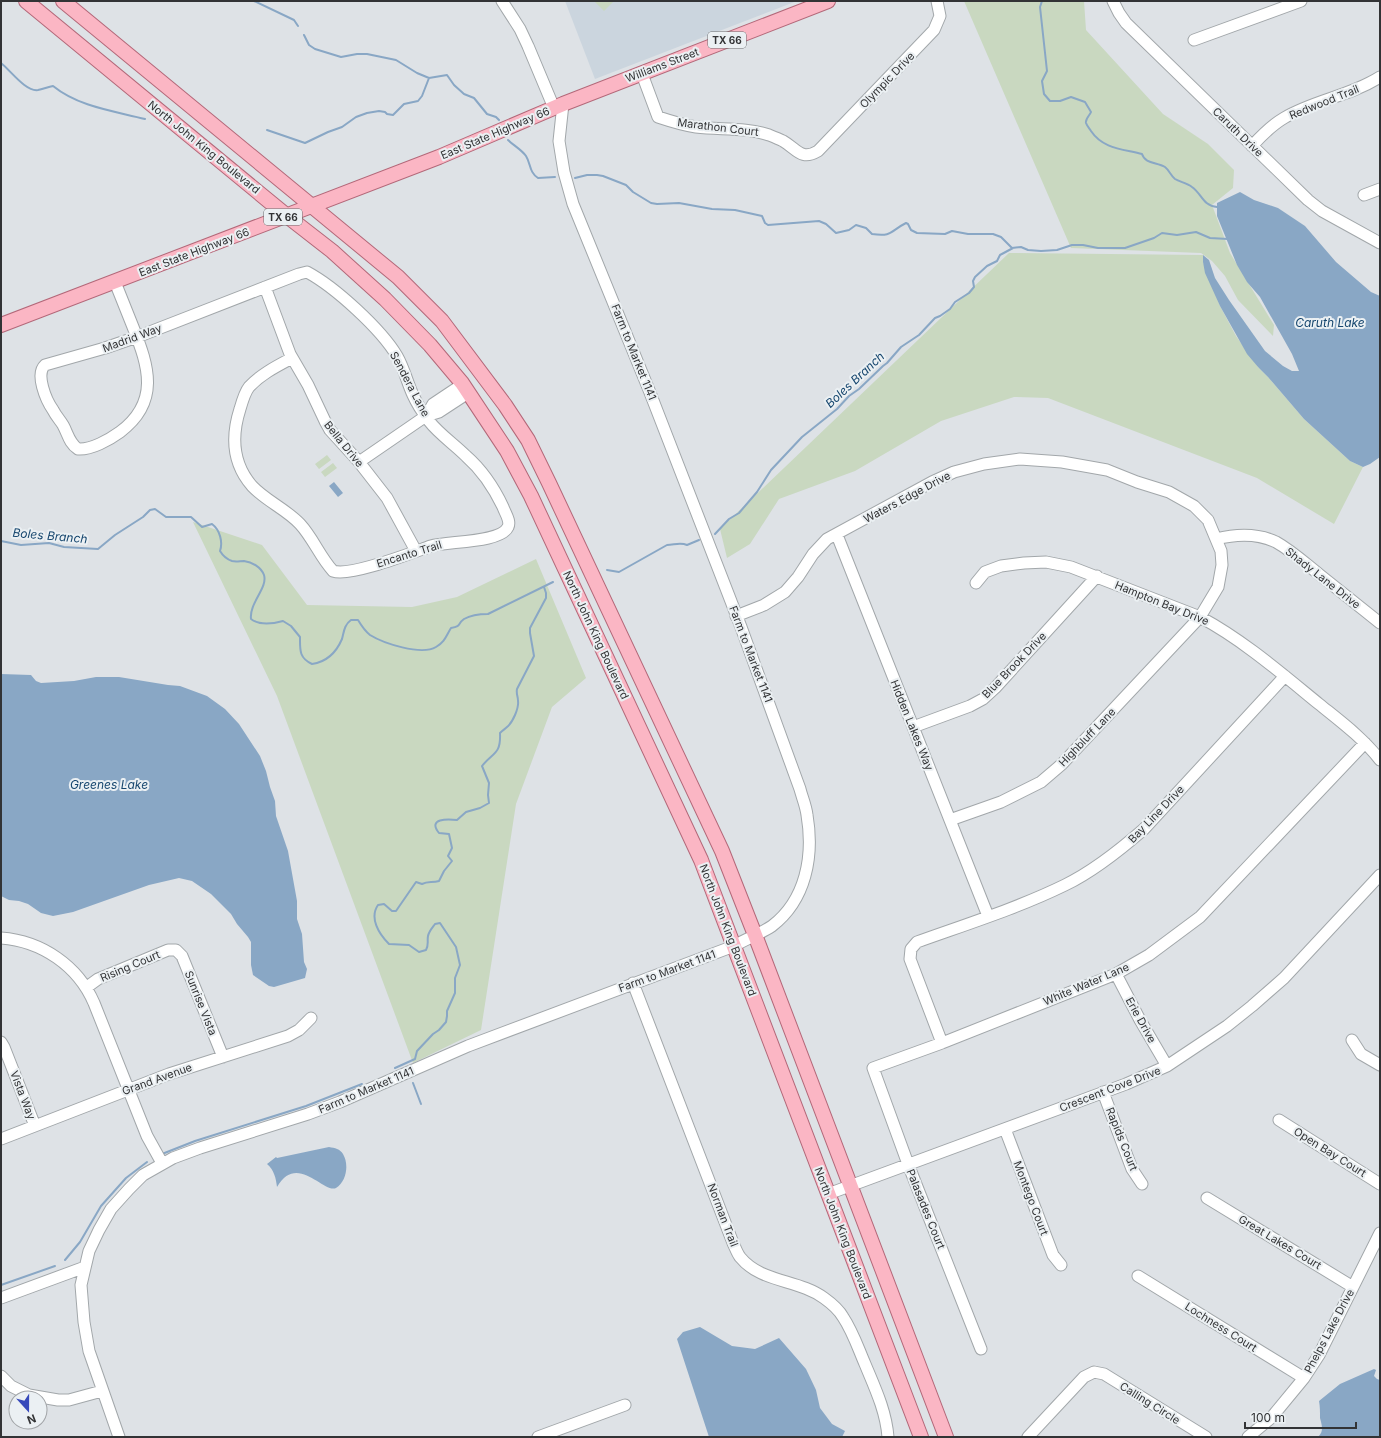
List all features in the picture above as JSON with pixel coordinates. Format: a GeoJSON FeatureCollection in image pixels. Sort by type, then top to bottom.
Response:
{"type":"FeatureCollection","features":[{"type":"Feature","properties":{"kind":"main road","name":"North John King Boulevard"},"geometry":{"type":"LineString","coordinates":[[26,1],[287,216],[332,251],[385,299],[430,345],[466,388],[507,451],[531,496],[701,860],[921,1437]]}},
{"type":"Feature","properties":{"kind":"main road","name":"North John King Boulevard"},"geometry":{"type":"LineString","coordinates":[[63,1],[398,277],[442,320],[505,405],[528,440],[722,851],[946,1437]]}},
{"type":"Feature","properties":{"kind":"main road","name":"Williams Street"},"geometry":{"type":"LineString","coordinates":[[558,106],[828,1]]}},
{"type":"Feature","properties":{"kind":"main road","name":"East State Highway 66"},"geometry":{"type":"LineString","coordinates":[[1,325],[439,157],[558,106]]}},
{"type":"Feature","properties":{"kind":"main road"},"geometry":{"type":"LineString","coordinates":[[466,388],[483,376]]}},
{"type":"Feature","properties":{"kind":"main road"},"geometry":{"type":"LineString","coordinates":[[598,638],[618,630]]}},
{"type":"Feature","properties":{"kind":"street"},"geometry":{"type":"LineString","coordinates":[[502,1],[520,29],[558,106]]}},
{"type":"Feature","properties":{"kind":"street","name":"Olympic Drive"},"geometry":{"type":"LineString","coordinates":[[818,151],[934,30],[940,16],[937,1]]}},
{"type":"Feature","properties":{"kind":"street","name":"Caruth Drive"},"geometry":{"type":"LineString","coordinates":[[1113,1],[1126,23],[1300,192],[1322,211],[1380,243]]}},
{"type":"Feature","properties":{"kind":"street"},"geometry":{"type":"LineString","coordinates":[[1194,40],[1301,1]]}},
{"type":"Feature","properties":{"kind":"street","name":"Marathon Court"},"geometry":{"type":"LineString","coordinates":[[642,74],[658,117],[675,123],[696,127],[735,128],[757,131],[784,142],[800,154],[812,154],[818,151]]}},
{"type":"Feature","properties":{"kind":"street","name":"Redwood Trail"},"geometry":{"type":"LineString","coordinates":[[1252,146],[1273,125],[1296,111],[1357,89],[1380,77]]}},
{"type":"Feature","properties":{"kind":"street","name":"Farm to Market 1141"},"geometry":{"type":"LineString","coordinates":[[119,1437],[102,1392],[89,1351],[84,1322],[81,1285],[89,1251],[99,1230],[111,1209],[143,1175],[162,1164],[200,1148],[308,1114],[340,1102],[468,1046],[734,946],[772,926],[784,914],[795,898],[806,876],[810,840],[807,814],[800,789],[736,616],[646,383],[573,204],[564,172],[559,141],[558,106]]}},
{"type":"Feature","properties":{"kind":"street"},"geometry":{"type":"LineString","coordinates":[[1364,195],[1380,189]]}},
{"type":"Feature","properties":{"kind":"street","name":"Madrid Way"},"geometry":{"type":"LineString","coordinates":[[137,336],[144,356],[148,376],[146,393],[138,413],[116,436],[86,448],[78,449],[70,442],[63,424],[47,400],[40,377],[42,367],[48,363],[105,348],[307,272]]}},
{"type":"Feature","properties":{"kind":"street","name":"Sendera Lane"},"geometry":{"type":"LineString","coordinates":[[307,272],[316,277],[340,296],[381,335],[396,356],[413,395],[426,416],[442,435],[468,457],[484,474],[508,519],[508,528]]}},
{"type":"Feature","properties":{"kind":"street"},"geometry":{"type":"LineString","coordinates":[[115,282],[137,336]]}},
{"type":"Feature","properties":{"kind":"street","name":"Bella Drive"},"geometry":{"type":"LineString","coordinates":[[264,287],[292,358],[308,385],[330,430],[359,462],[387,498],[416,551]]}},
{"type":"Feature","properties":{"kind":"street","name":"Encanto Trail"},"geometry":{"type":"LineString","coordinates":[[292,358],[266,373],[248,388],[235,425],[234,450],[241,470],[252,485],[261,494],[285,510],[301,524],[333,571],[338,573],[350,572],[440,544],[484,540],[500,534],[508,528]]}},
{"type":"Feature","properties":{"kind":"street"},"geometry":{"type":"LineString","coordinates":[[359,462],[426,416],[433,404],[466,388]]}},
{"type":"Feature","properties":{"kind":"street","name":"Waters Edge Drive"},"geometry":{"type":"LineString","coordinates":[[736,616],[764,605],[784,592],[798,577],[813,554],[827,539],[837,535],[932,482],[954,472],[984,464],[1020,459],[1062,462],[1107,470],[1137,482],[1169,492],[1194,506],[1208,520],[1221,551],[1222,565],[1218,587],[1200,617]]}},
{"type":"Feature","properties":{"kind":"street","name":"Shady Lane Drive"},"geometry":{"type":"LineString","coordinates":[[1216,539],[1243,534],[1260,537],[1275,542],[1296,556],[1380,623]]}},
{"type":"Feature","properties":{"kind":"street","name":"Hidden Lakes Way"},"geometry":{"type":"LineString","coordinates":[[837,535],[988,916]]}},
{"type":"Feature","properties":{"kind":"street","name":"Hampton Bay Drive"},"geometry":{"type":"LineString","coordinates":[[976,583],[985,572],[1001,566],[1046,562],[1070,567],[1097,576],[1200,617],[1244,644],[1285,676],[1365,743],[1380,760]]}},
{"type":"Feature","properties":{"kind":"street","name":"Blue Brook Drive"},"geometry":{"type":"LineString","coordinates":[[913,727],[970,706],[983,699],[995,688],[1097,576]]}},
{"type":"Feature","properties":{"kind":"street","name":"Highbluff Lane"},"geometry":{"type":"LineString","coordinates":[[950,820],[1001,802],[1040,782],[1062,764],[1200,617]]}},
{"type":"Feature","properties":{"kind":"street","name":"Bay Line Drive"},"geometry":{"type":"LineString","coordinates":[[942,1043],[910,959],[911,949],[918,942],[1032,900],[1066,885],[1096,868],[1144,829],[1285,676]]}},
{"type":"Feature","properties":{"kind":"street","name":"White Water Lane"},"geometry":{"type":"LineString","coordinates":[[873,1068],[942,1043],[1116,974],[1149,955],[1200,917],[1365,743]]}},
{"type":"Feature","properties":{"kind":"street","name":"Crescent Cove Drive"},"geometry":{"type":"LineString","coordinates":[[828,1194],[1104,1092],[1167,1066],[1227,1026],[1284,978],[1380,875]]}},
{"type":"Feature","properties":{"kind":"street"},"geometry":{"type":"LineString","coordinates":[[1,938],[28,943],[46,950],[75,973],[86,987],[94,1003],[147,1136],[162,1164]]}},
{"type":"Feature","properties":{"kind":"street","name":"Rising Court"},"geometry":{"type":"LineString","coordinates":[[86,987],[98,979],[168,950],[176,950]]}},
{"type":"Feature","properties":{"kind":"street","name":"Sunrise Vista"},"geometry":{"type":"LineString","coordinates":[[176,950],[182,956],[223,1057]]}},
{"type":"Feature","properties":{"kind":"street","name":"Erie Drive"},"geometry":{"type":"LineString","coordinates":[[1116,974],[1140,1020],[1167,1066]]}},
{"type":"Feature","properties":{"kind":"street","name":"Norman Trail"},"geometry":{"type":"LineString","coordinates":[[633,983],[733,1243],[740,1256],[754,1269],[770,1277],[798,1284],[823,1297],[833,1305],[842,1316],[852,1332],[879,1399],[887,1425],[888,1437]]}},
{"type":"Feature","properties":{"kind":"street","name":"Grand Avenue"},"geometry":{"type":"LineString","coordinates":[[1,1140],[168,1074],[288,1036],[299,1030],[310,1018]]}},
{"type":"Feature","properties":{"kind":"street"},"geometry":{"type":"LineString","coordinates":[[1352,1040],[1361,1054],[1380,1066]]}},
{"type":"Feature","properties":{"kind":"street","name":"Vista Way"},"geometry":{"type":"LineString","coordinates":[[1,1042],[35,1126]]}},
{"type":"Feature","properties":{"kind":"street","name":"Palasades Court"},"geometry":{"type":"LineString","coordinates":[[873,1068],[908,1164],[981,1349]]}},
{"type":"Feature","properties":{"kind":"street","name":"Rapids Court"},"geometry":{"type":"LineString","coordinates":[[1104,1092],[1132,1169],[1142,1184]]}},
{"type":"Feature","properties":{"kind":"street","name":"Open Bay Court"},"geometry":{"type":"LineString","coordinates":[[1279,1120],[1380,1184]]}},
{"type":"Feature","properties":{"kind":"street","name":"Montego Court"},"geometry":{"type":"LineString","coordinates":[[1005,1129],[1053,1255],[1061,1265]]}},
{"type":"Feature","properties":{"kind":"street","name":"Great Lakes Court"},"geometry":{"type":"LineString","coordinates":[[1207,1198],[1353,1287]]}},
{"type":"Feature","properties":{"kind":"street","name":"Phelps Lake Drive"},"geometry":{"type":"LineString","coordinates":[[1248,1437],[1271,1418],[1304,1378],[1319,1355],[1380,1233]]}},
{"type":"Feature","properties":{"kind":"street"},"geometry":{"type":"LineString","coordinates":[[1,1298],[85,1267]]}},
{"type":"Feature","properties":{"kind":"street","name":"Lochness Court"},"geometry":{"type":"LineString","coordinates":[[1138,1276],[1304,1378]]}},
{"type":"Feature","properties":{"kind":"street","name":"Calling Circle"},"geometry":{"type":"LineString","coordinates":[[1028,1437],[1084,1377],[1094,1372],[1104,1374],[1206,1437]]}},
{"type":"Feature","properties":{"kind":"street"},"geometry":{"type":"LineString","coordinates":[[1,1376],[11,1386],[29,1395],[51,1399],[69,1400],[102,1392]]}},
{"type":"Feature","properties":{"kind":"street"},"geometry":{"type":"LineString","coordinates":[[538,1437],[625,1405]]}},
{"type":"Feature","properties":{"kind":"shaded area"},"geometry":{"type":"Polygon","coordinates":[[[565,1],[797,1],[595,79],[565,1]]]}},
{"type":"Feature","properties":{"kind":"green space"},"geometry":{"type":"Polygon","coordinates":[[[594,1],[614,1],[604,11],[594,1]]]}},
{"type":"Feature","properties":{"kind":"green space"},"geometry":{"type":"Polygon","coordinates":[[[964,1],[1084,1],[1086,30],[1163,114],[1208,144],[1234,170],[1233,188],[1212,205],[1230,253],[1274,325],[1273,336],[1238,300],[1225,276],[1212,261],[1201,253],[1071,248],[964,1]]]}},
{"type":"Feature","properties":{"kind":"green space"},"geometry":{"type":"Polygon","coordinates":[[[1009,253],[1203,255],[1203,262],[1220,306],[1236,336],[1258,367],[1304,419],[1350,461],[1363,467],[1334,524],[1257,478],[1048,398],[1014,397],[941,421],[855,471],[779,499],[750,544],[727,558],[720,529],[1009,253]]]}},
{"type":"Feature","properties":{"kind":"green space"},"geometry":{"type":"Polygon","coordinates":[[[327,455],[331,460],[319,469],[315,464],[327,455]]]}},
{"type":"Feature","properties":{"kind":"green space"},"geometry":{"type":"Polygon","coordinates":[[[333,463],[337,468],[325,477],[321,472],[333,463]]]}},
{"type":"Feature","properties":{"kind":"green space"},"geometry":{"type":"Polygon","coordinates":[[[193,522],[262,545],[307,605],[412,607],[457,597],[536,559],[586,678],[552,707],[516,804],[481,1030],[413,1063],[277,696],[193,522]]]}},
{"type":"Feature","properties":{"kind":"water","name":"Caruth Lake"},"geometry":{"type":"Polygon","coordinates":[[[1240,192],[1254,200],[1278,208],[1305,226],[1336,262],[1371,292],[1380,296],[1380,457],[1370,464],[1363,467],[1350,461],[1304,419],[1247,354],[1220,306],[1205,273],[1203,255],[1209,260],[1215,278],[1229,300],[1265,351],[1283,366],[1292,371],[1299,371],[1292,354],[1260,297],[1247,282],[1237,265],[1217,216],[1217,203],[1240,192]]]}},
{"type":"Feature","properties":{"kind":"water"},"geometry":{"type":"Polygon","coordinates":[[[334,482],[343,493],[338,497],[329,486],[334,482]]]}},
{"type":"Feature","properties":{"kind":"water","name":"Greenes Lake"},"geometry":{"type":"Polygon","coordinates":[[[1,674],[31,675],[36,681],[41,683],[74,681],[96,677],[119,677],[180,686],[207,696],[225,709],[239,724],[260,756],[275,801],[276,816],[288,851],[297,901],[297,919],[302,934],[304,962],[307,969],[305,978],[274,987],[269,986],[253,975],[251,965],[251,942],[248,937],[231,914],[211,894],[192,881],[179,878],[149,885],[73,912],[53,916],[41,913],[28,904],[9,900],[1,896],[1,674]]]}},
{"type":"Feature","properties":{"kind":"water"},"geometry":{"type":"Polygon","coordinates":[[[329,1147],[340,1151],[345,1158],[346,1172],[340,1185],[336,1188],[331,1188],[310,1177],[293,1173],[285,1177],[277,1187],[274,1174],[267,1164],[276,1157],[329,1147]]]}},
{"type":"Feature","properties":{"kind":"water"},"geometry":{"type":"Polygon","coordinates":[[[700,1327],[732,1346],[755,1349],[779,1338],[806,1369],[816,1390],[820,1408],[832,1424],[845,1431],[842,1437],[709,1437],[677,1339],[683,1332],[700,1327]]]}},
{"type":"Feature","properties":{"kind":"water"},"geometry":{"type":"Polygon","coordinates":[[[1374,1369],[1376,1370],[1374,1376],[1380,1380],[1380,1437],[1318,1437],[1322,1428],[1319,1401],[1340,1384],[1374,1369]]]}},
{"type":"Feature","properties":{"kind":"waterway"},"geometry":{"type":"LineString","coordinates":[[254,1],[294,20],[298,26]]}},
{"type":"Feature","properties":{"kind":"waterway"},"geometry":{"type":"LineString","coordinates":[[1042,1],[1040,7],[1047,71],[1042,81],[1044,94],[1050,101],[1060,101],[1071,97],[1085,102],[1091,112],[1086,120],[1086,124],[1101,141],[1107,145],[1142,154],[1146,160],[1162,165],[1175,179],[1190,186],[1206,202],[1217,207]]}},
{"type":"Feature","properties":{"kind":"waterway"},"geometry":{"type":"LineString","coordinates":[[304,35],[309,45],[315,49],[341,57],[367,54],[396,60],[417,73],[429,78],[447,75],[454,85],[464,94],[474,98],[487,114],[496,117],[499,120]]}},
{"type":"Feature","properties":{"kind":"waterway"},"geometry":{"type":"LineString","coordinates":[[1,63],[19,80],[33,90],[53,86],[85,104],[145,119]]}},
{"type":"Feature","properties":{"kind":"waterway"},"geometry":{"type":"LineString","coordinates":[[267,130],[305,143],[342,127],[356,117],[367,113],[379,111],[393,115],[404,104],[418,101],[422,96],[429,78]]}},
{"type":"Feature","properties":{"kind":"waterway"},"geometry":{"type":"LineString","coordinates":[[508,140],[528,159],[530,168],[535,176],[538,178],[555,177]]}},
{"type":"Feature","properties":{"kind":"waterway"},"geometry":{"type":"LineString","coordinates":[[575,178],[587,175],[603,176],[626,185],[633,192],[651,203],[679,203],[712,209],[735,210],[762,216],[765,223],[768,225],[819,221],[826,224],[836,233],[849,230],[856,225],[866,228],[872,234],[884,235],[891,233],[906,223],[911,230],[917,233],[945,234],[952,231],[968,234],[993,234],[1001,237],[1012,248],[1021,247],[1028,250],[1041,251],[1057,250],[1072,245],[1083,245],[1098,248],[1125,248],[1154,238],[1162,233],[1177,235],[1196,232],[1210,238],[1228,239]]}},
{"type":"Feature","properties":{"kind":"waterway","name":"Boles Branch"},"geometry":{"type":"LineString","coordinates":[[715,534],[729,519],[739,513],[757,492],[771,470],[802,437],[837,409],[849,396],[859,389],[887,363],[901,347],[919,335],[935,318],[950,309],[955,302],[969,293],[974,287],[973,281],[975,277],[987,266],[997,261],[1000,255],[1013,248]]}},
{"type":"Feature","properties":{"kind":"waterway","name":"Boles Branch"},"geometry":{"type":"LineString","coordinates":[[1,541],[21,545],[49,543],[64,547],[98,549],[115,535],[143,517],[150,510],[155,509],[166,517],[191,517],[202,527],[212,524],[219,533],[221,544],[220,551],[224,556],[232,561],[250,562],[258,567],[264,575],[265,580],[253,607],[251,619],[262,624],[283,621],[291,626],[300,637],[300,650],[302,656],[312,664],[322,661],[334,653],[342,639],[346,626],[351,620],[358,620],[370,635],[384,642],[412,649],[429,649],[436,647],[441,643],[451,628],[458,626],[464,619],[476,615],[488,614],[553,582]]}},
{"type":"Feature","properties":{"kind":"waterway","name":"Boles Branch"},"geometry":{"type":"LineString","coordinates":[[607,570],[619,572],[667,545],[687,545],[699,540]]}},
{"type":"Feature","properties":{"kind":"waterway"},"geometry":{"type":"LineString","coordinates":[[395,1068],[415,1059],[417,1051],[446,1022],[447,1011],[455,993],[455,978],[460,965],[456,947],[440,923],[435,924],[429,932],[426,950],[419,952],[409,945],[389,944],[376,926],[375,910],[378,905],[384,904],[392,911],[396,911],[416,882],[422,884],[439,881],[444,871],[452,861],[448,856],[452,848],[449,834],[439,833],[435,824],[440,820],[457,820],[466,812],[480,808],[489,803],[489,783],[482,766],[498,749],[500,733],[509,725],[517,711],[517,689],[534,656],[530,628],[546,598],[544,587]]}},
{"type":"Feature","properties":{"kind":"waterway"},"geometry":{"type":"LineString","coordinates":[[413,1083],[421,1104]]}},
{"type":"Feature","properties":{"kind":"waterway"},"geometry":{"type":"LineString","coordinates":[[162,1154],[195,1141],[306,1106],[362,1084]]}},
{"type":"Feature","properties":{"kind":"waterway"},"geometry":{"type":"LineString","coordinates":[[65,1260],[80,1242],[101,1206],[126,1178],[147,1162]]}},
{"type":"Feature","properties":{"kind":"waterway"},"geometry":{"type":"LineString","coordinates":[[1,1285],[55,1266]]}}]}
